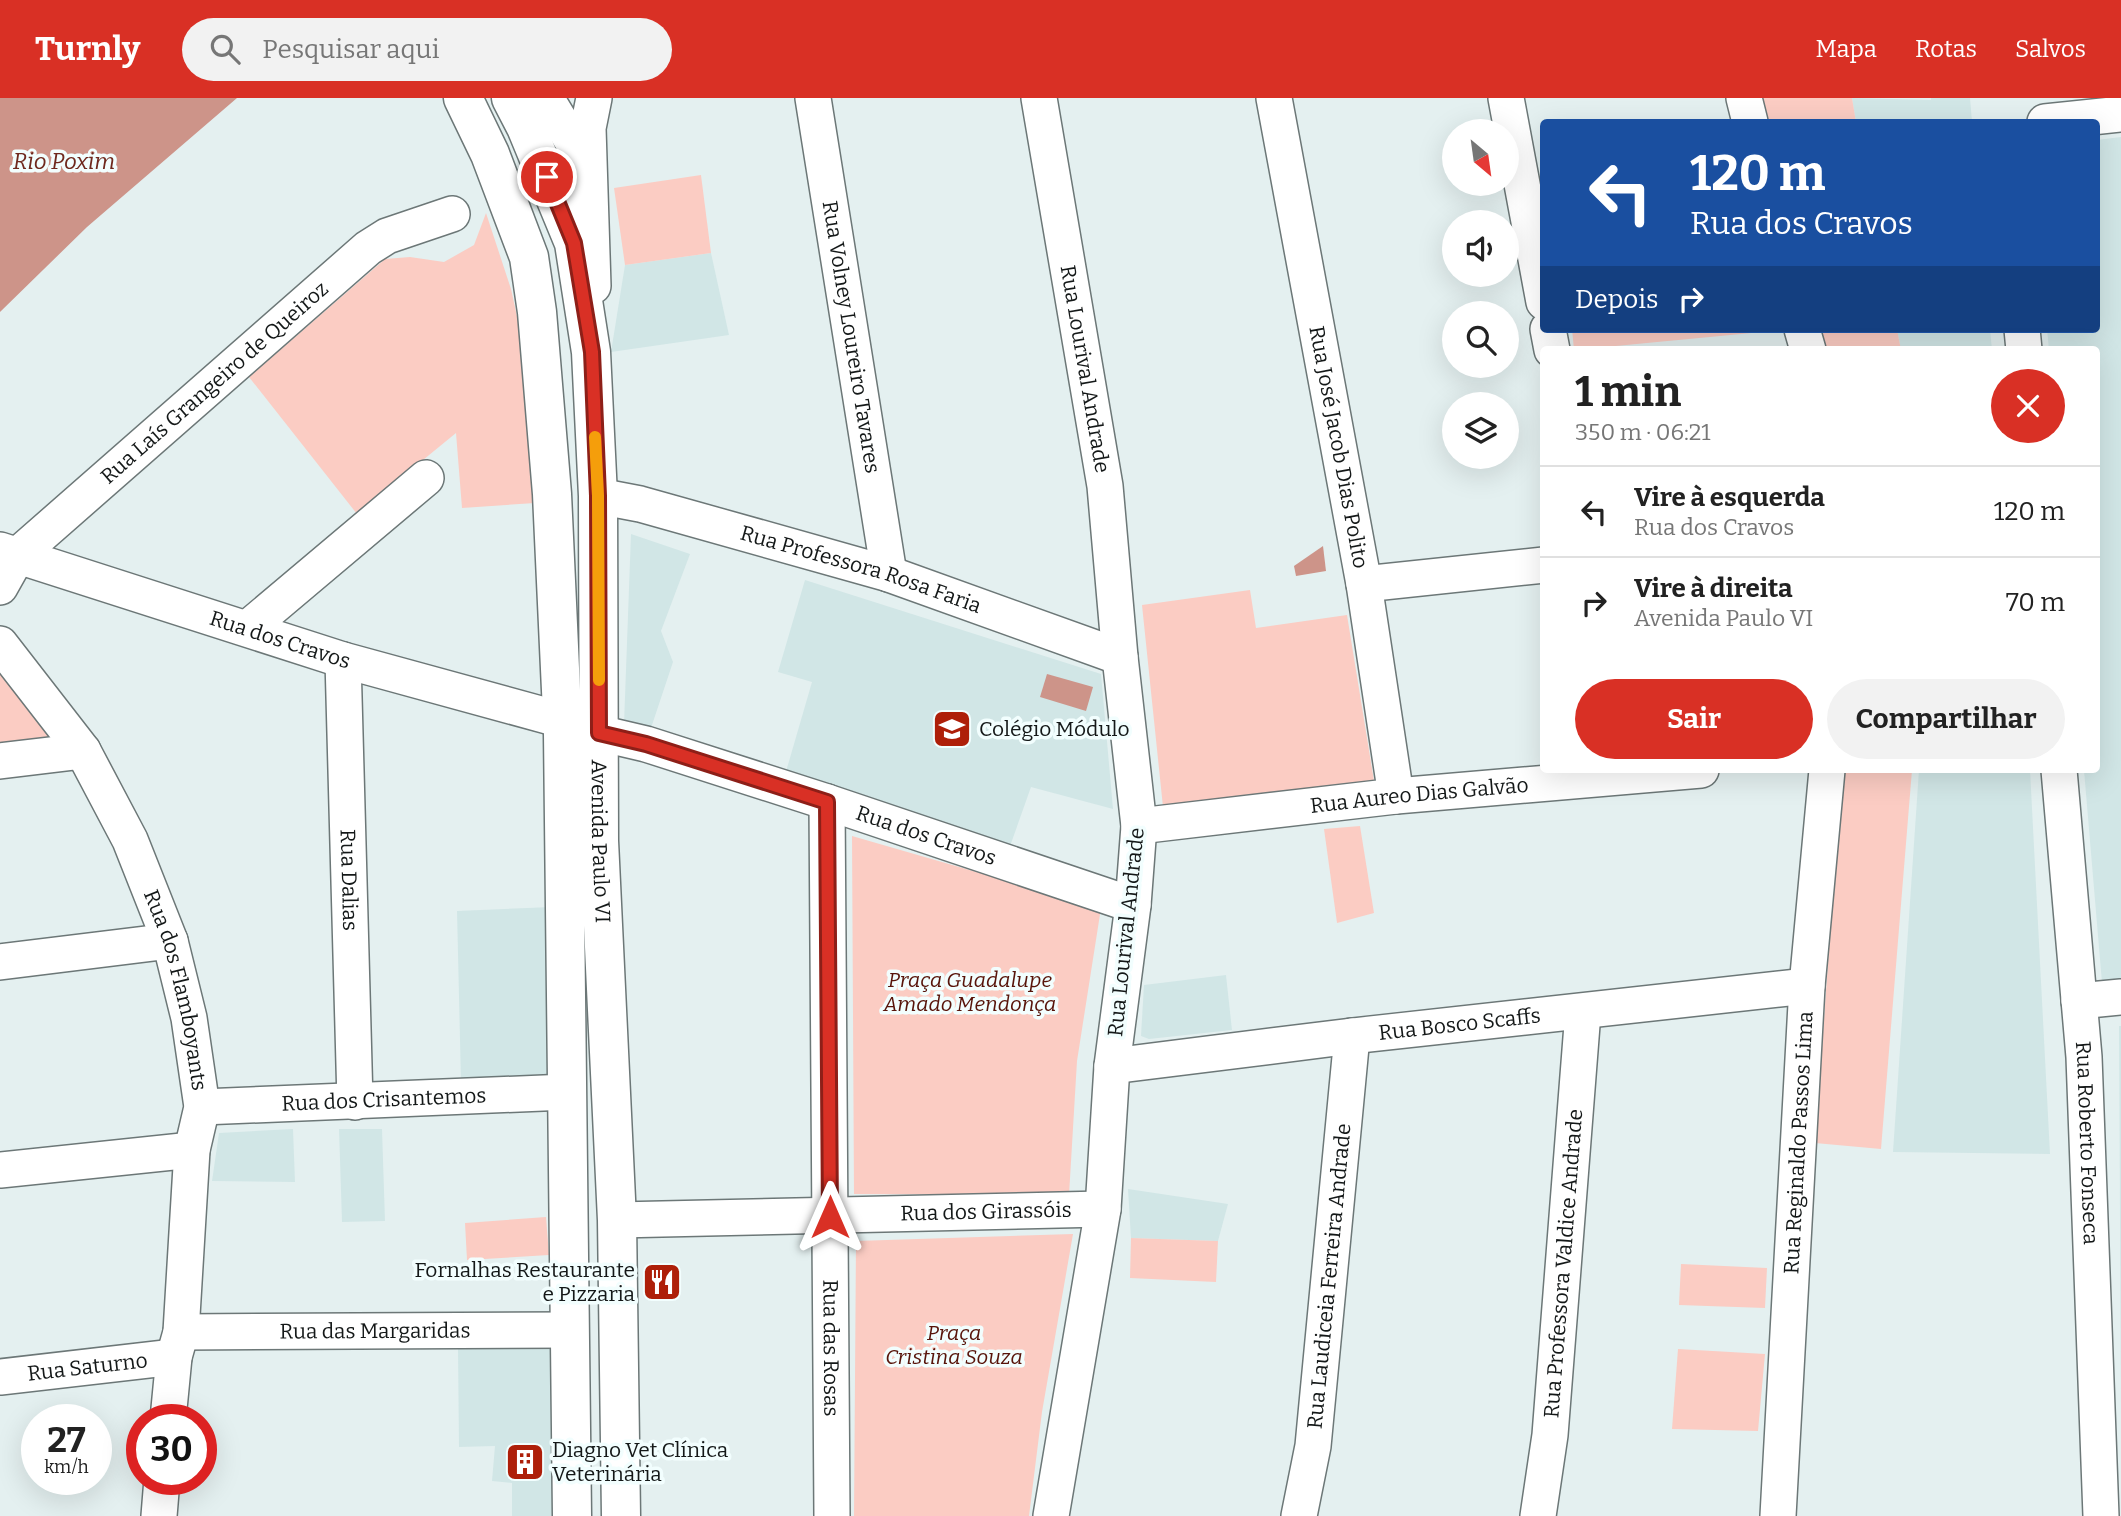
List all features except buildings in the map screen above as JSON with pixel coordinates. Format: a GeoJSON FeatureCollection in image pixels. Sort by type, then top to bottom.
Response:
{"type":"FeatureCollection","features":[{"type":"Feature","properties":{"kind":"main road","name":"Avenida Paulo VI"},"geometry":{"type":"LineString","coordinates":[[463,98],[490,154],[528,257],[537,312],[552,494],[562,720],[572,1516]]}},
{"type":"Feature","properties":{"kind":"main road","name":"Avenida Paulo VI"},"geometry":{"type":"LineString","coordinates":[[511,98],[526,127],[574,243],[592,352],[598,496],[599,841],[617,1220],[621,1516]]}},
{"type":"Feature","properties":{"kind":"street"},"geometry":{"type":"LineString","coordinates":[[547,98],[589,170]]}},
{"type":"Feature","properties":{"kind":"street"},"geometry":{"type":"LineString","coordinates":[[592,352],[593,250],[588,128],[594,98]]}},
{"type":"Feature","properties":{"kind":"street","name":"Rua Volney Loureiro Tavares"},"geometry":{"type":"LineString","coordinates":[[813,98],[889,574]]}},
{"type":"Feature","properties":{"kind":"street","name":"Rua Lourival Andrade"},"geometry":{"type":"LineString","coordinates":[[1039,98],[1105,486],[1139,826],[1133,905],[1112,1066],[1103,1209],[1051,1516]]}},
{"type":"Feature","properties":{"kind":"street","name":"Rua José Jacob Dias Polito"},"geometry":{"type":"LineString","coordinates":[[1274,98],[1364,584],[1396,796]]}},
{"type":"Feature","properties":{"kind":"street"},"geometry":{"type":"LineString","coordinates":[[1506,98],[1540,281]]}},
{"type":"Feature","properties":{"kind":"street"},"geometry":{"type":"LineString","coordinates":[[1744,98],[1749,119]]}},
{"type":"Feature","properties":{"kind":"street"},"geometry":{"type":"LineString","coordinates":[[2074,119],[2121,114]]}},
{"type":"Feature","properties":{"kind":"street","name":"Rua Laís Grangeiro de Queiroz"},"geometry":{"type":"LineString","coordinates":[[0,587],[9,552],[368,248],[387,236],[452,214]]}},
{"type":"Feature","properties":{"kind":"street"},"geometry":{"type":"LineString","coordinates":[[248,628],[426,478]]}},
{"type":"Feature","properties":{"kind":"street","name":"Rua Professora Rosa Faria"},"geometry":{"type":"LineString","coordinates":[[598,496],[639,504],[889,574],[1120,657]]}},
{"type":"Feature","properties":{"kind":"street","name":"Rua dos Cravos"},"geometry":{"type":"LineString","coordinates":[[9,552],[344,660],[562,720]]}},
{"type":"Feature","properties":{"kind":"street"},"geometry":{"type":"LineString","coordinates":[[1364,584],[1540,565]]}},
{"type":"Feature","properties":{"kind":"street","name":"Rua dos Flamboyants"},"geometry":{"type":"LineString","coordinates":[[0,644],[83,751],[130,840],[170,941],[189,1018],[202,1107],[192,1150],[170,1404]]}},
{"type":"Feature","properties":{"kind":"street","name":"Rua Dalias"},"geometry":{"type":"LineString","coordinates":[[344,660],[355,1102]]}},
{"type":"Feature","properties":{"kind":"street","name":"Rua dos Cravos"},"geometry":{"type":"LineString","coordinates":[[599,733],[646,744],[827,802],[1133,905]]}},
{"type":"Feature","properties":{"kind":"street"},"geometry":{"type":"LineString","coordinates":[[0,761],[83,751]]}},
{"type":"Feature","properties":{"kind":"street","name":"Rua Aureo Dias Galvão"},"geometry":{"type":"LineString","coordinates":[[1139,826],[1396,796],[1665,773]]}},
{"type":"Feature","properties":{"kind":"street","name":"Rua Reginaldo Passos Lima"},"geometry":{"type":"LineString","coordinates":[[1778,1516],[1807,986],[1828,773]]}},
{"type":"Feature","properties":{"kind":"street","name":"Rua Roberto Fonseca"},"geometry":{"type":"LineString","coordinates":[[2059,773],[2084,1057],[2101,1516]]}},
{"type":"Feature","properties":{"kind":"street","name":"Rua das Rosas"},"geometry":{"type":"LineString","coordinates":[[827,802],[832,1516]]}},
{"type":"Feature","properties":{"kind":"street"},"geometry":{"type":"LineString","coordinates":[[0,962],[170,941]]}},
{"type":"Feature","properties":{"kind":"street","name":"Rua Bosco Scaffs"},"geometry":{"type":"LineString","coordinates":[[1112,1066],[1807,986]]}},
{"type":"Feature","properties":{"kind":"street"},"geometry":{"type":"LineString","coordinates":[[2079,1001],[2121,997]]}},
{"type":"Feature","properties":{"kind":"street","name":"Rua Professora Valdice Andrade"},"geometry":{"type":"LineString","coordinates":[[1538,1516],[1550,1435],[1583,1012]]}},
{"type":"Feature","properties":{"kind":"street","name":"Rua Laudiceia Ferreira Andrade"},"geometry":{"type":"LineString","coordinates":[[1299,1516],[1313,1447],[1352,1037]]}},
{"type":"Feature","properties":{"kind":"street","name":"Rua dos Crisantemos"},"geometry":{"type":"LineString","coordinates":[[202,1107],[567,1092]]}},
{"type":"Feature","properties":{"kind":"street"},"geometry":{"type":"LineString","coordinates":[[0,1170],[192,1150]]}},
{"type":"Feature","properties":{"kind":"street","name":"Rua dos Girassóis"},"geometry":{"type":"LineString","coordinates":[[617,1220],[1103,1209]]}},
{"type":"Feature","properties":{"kind":"street","name":"Rua das Margaridas"},"geometry":{"type":"LineString","coordinates":[[177,1345],[570,1330]]}},
{"type":"Feature","properties":{"kind":"street","name":"Rua Saturno"},"geometry":{"type":"LineString","coordinates":[[0,1377],[177,1345]]}},
{"type":"Feature","properties":{"kind":"street"},"geometry":{"type":"LineString","coordinates":[[159,1516],[161,1495]]}},
{"type":"Feature","properties":{"kind":"shaded area"},"geometry":{"type":"Polygon","coordinates":[[[1852,98],[1970,98],[1972,119],[1856,119],[1852,98]]]}},
{"type":"Feature","properties":{"kind":"shaded area"},"geometry":{"type":"Polygon","coordinates":[[[2121,137],[2121,981],[2102,983],[2084,773],[2100,773],[2100,346],[2049,346],[2047,333],[2100,333],[2100,140],[2121,137]]]}},
{"type":"Feature","properties":{"kind":"shaded area"},"geometry":{"type":"Polygon","coordinates":[[[711,253],[729,335],[611,352],[625,265],[711,253]]]}},
{"type":"Feature","properties":{"kind":"shaded area"},"geometry":{"type":"Polygon","coordinates":[[[1898,333],[1990,333],[1992,346],[1900,346],[1898,333]]]}},
{"type":"Feature","properties":{"kind":"shaded area"},"geometry":{"type":"Polygon","coordinates":[[[631,534],[690,554],[661,631],[673,662],[650,731],[624,724],[631,534]]]}},
{"type":"Feature","properties":{"kind":"shaded area","name":"Colégio Módulo"},"geometry":{"type":"Polygon","coordinates":[[[805,580],[1101,674],[1113,809],[1031,787],[1009,849],[785,775],[812,682],[778,672],[805,580]]]}},
{"type":"Feature","properties":{"kind":"shaded area"},"geometry":{"type":"Polygon","coordinates":[[[1919,773],[2030,773],[2050,1154],[1893,1152],[1919,773]]]}},
{"type":"Feature","properties":{"kind":"shaded area"},"geometry":{"type":"Polygon","coordinates":[[[552,907],[554,1079],[461,1083],[457,911],[552,907]]]}},
{"type":"Feature","properties":{"kind":"shaded area"},"geometry":{"type":"Polygon","coordinates":[[[1226,975],[1232,1030],[1149,1039],[1141,1036],[1144,985],[1226,975]]]}},
{"type":"Feature","properties":{"kind":"shaded area"},"geometry":{"type":"Polygon","coordinates":[[[2119,1026],[2121,1026],[2121,1418],[2119,1026]]]}},
{"type":"Feature","properties":{"kind":"shaded area"},"geometry":{"type":"Polygon","coordinates":[[[293,1129],[295,1182],[212,1181],[219,1133],[293,1129]]]}},
{"type":"Feature","properties":{"kind":"shaded area"},"geometry":{"type":"Polygon","coordinates":[[[339,1129],[382,1129],[385,1221],[342,1222],[339,1129]]]}},
{"type":"Feature","properties":{"kind":"shaded area"},"geometry":{"type":"Polygon","coordinates":[[[1128,1189],[1228,1204],[1218,1241],[1131,1238],[1128,1189]]]}},
{"type":"Feature","properties":{"kind":"shaded area"},"geometry":{"type":"Polygon","coordinates":[[[552,1348],[554,1516],[512,1516],[512,1483],[492,1481],[495,1446],[459,1447],[458,1349],[552,1348]]]}},
{"type":"Feature","properties":{"kind":"green space"},"geometry":{"type":"Polygon","coordinates":[[[1759,98],[1852,98],[1856,119],[1764,119],[1759,98]]]}},
{"type":"Feature","properties":{"kind":"green space"},"geometry":{"type":"Polygon","coordinates":[[[701,175],[711,253],[625,265],[614,188],[701,175]]]}},
{"type":"Feature","properties":{"kind":"green space"},"geometry":{"type":"Polygon","coordinates":[[[486,213],[511,289],[529,371],[535,503],[462,508],[456,433],[357,514],[249,377],[385,259],[410,257],[444,262],[474,245],[486,213]]]}},
{"type":"Feature","properties":{"kind":"green space"},"geometry":{"type":"Polygon","coordinates":[[[1572,333],[1752,333],[1616,346],[1574,346],[1572,333]]]}},
{"type":"Feature","properties":{"kind":"green space"},"geometry":{"type":"Polygon","coordinates":[[[1816,333],[1898,333],[1900,346],[1819,346],[1816,333]]]}},
{"type":"Feature","properties":{"kind":"green space"},"geometry":{"type":"Polygon","coordinates":[[[1250,590],[1256,628],[1347,615],[1374,781],[1163,807],[1142,605],[1250,590]]]}},
{"type":"Feature","properties":{"kind":"green space"},"geometry":{"type":"Polygon","coordinates":[[[0,664],[66,747],[0,753],[0,664]]]}},
{"type":"Feature","properties":{"kind":"green space"},"geometry":{"type":"Polygon","coordinates":[[[1842,773],[1912,773],[1881,1149],[1815,1143],[1842,773]]]}},
{"type":"Feature","properties":{"kind":"green space"},"geometry":{"type":"Polygon","coordinates":[[[1360,826],[1374,913],[1337,923],[1324,829],[1360,826]]]}},
{"type":"Feature","properties":{"kind":"green space","name":"Praça Guadalupe Amado Mendonça"},"geometry":{"type":"Polygon","coordinates":[[[852,836],[1101,908],[1077,1061],[1069,1195],[854,1194],[852,836]]]}},
{"type":"Feature","properties":{"kind":"green space"},"geometry":{"type":"Polygon","coordinates":[[[546,1217],[549,1255],[467,1260],[465,1223],[546,1217]]]}},
{"type":"Feature","properties":{"kind":"green space","name":"Praça Cristina Souza"},"geometry":{"type":"Polygon","coordinates":[[[1073,1234],[1042,1412],[1029,1516],[854,1516],[856,1241],[1073,1234]]]}},
{"type":"Feature","properties":{"kind":"green space"},"geometry":{"type":"Polygon","coordinates":[[[1131,1238],[1218,1241],[1216,1282],[1130,1278],[1131,1238]]]}},
{"type":"Feature","properties":{"kind":"green space"},"geometry":{"type":"Polygon","coordinates":[[[1681,1264],[1767,1268],[1765,1308],[1679,1305],[1681,1264]]]}},
{"type":"Feature","properties":{"kind":"green space"},"geometry":{"type":"Polygon","coordinates":[[[1678,1349],[1765,1354],[1758,1431],[1672,1429],[1678,1349]]]}},
{"type":"Feature","properties":{"kind":"water","name":"Rio Poxim"},"geometry":{"type":"Polygon","coordinates":[[[0,98],[237,98],[87,227],[0,312],[0,98]]]}},
{"type":"Feature","properties":{"kind":"water"},"geometry":{"type":"Polygon","coordinates":[[[1323,546],[1326,571],[1296,576],[1294,566],[1323,546]]]}},
{"type":"Feature","properties":{"kind":"water"},"geometry":{"type":"Polygon","coordinates":[[[1047,674],[1093,687],[1086,711],[1040,697],[1047,674]]]}},
{"type":"Feature","properties":{"kind":"slow traffic"},"geometry":{"type":"LineString","coordinates":[[595,437],[599,680]]}},
{"type":"Feature","properties":{"kind":"place","name":"Colégio Módulo"},"geometry":{"type":"Point","coordinates":[952,729]}},
{"type":"Feature","properties":{"kind":"place","name":"Fornalhas Restaurante e Pizzaria"},"geometry":{"type":"Point","coordinates":[662,1282]}},
{"type":"Feature","properties":{"kind":"place","name":"Diagno Vet Clínica Veterinária"},"geometry":{"type":"Point","coordinates":[525,1462]}},
{"type":"Feature","properties":{"kind":"route"},"geometry":{"type":"LineString","coordinates":[[547,177],[574,243],[592,352],[598,496],[599,733],[646,744],[827,802],[830,1217]]}}]}
